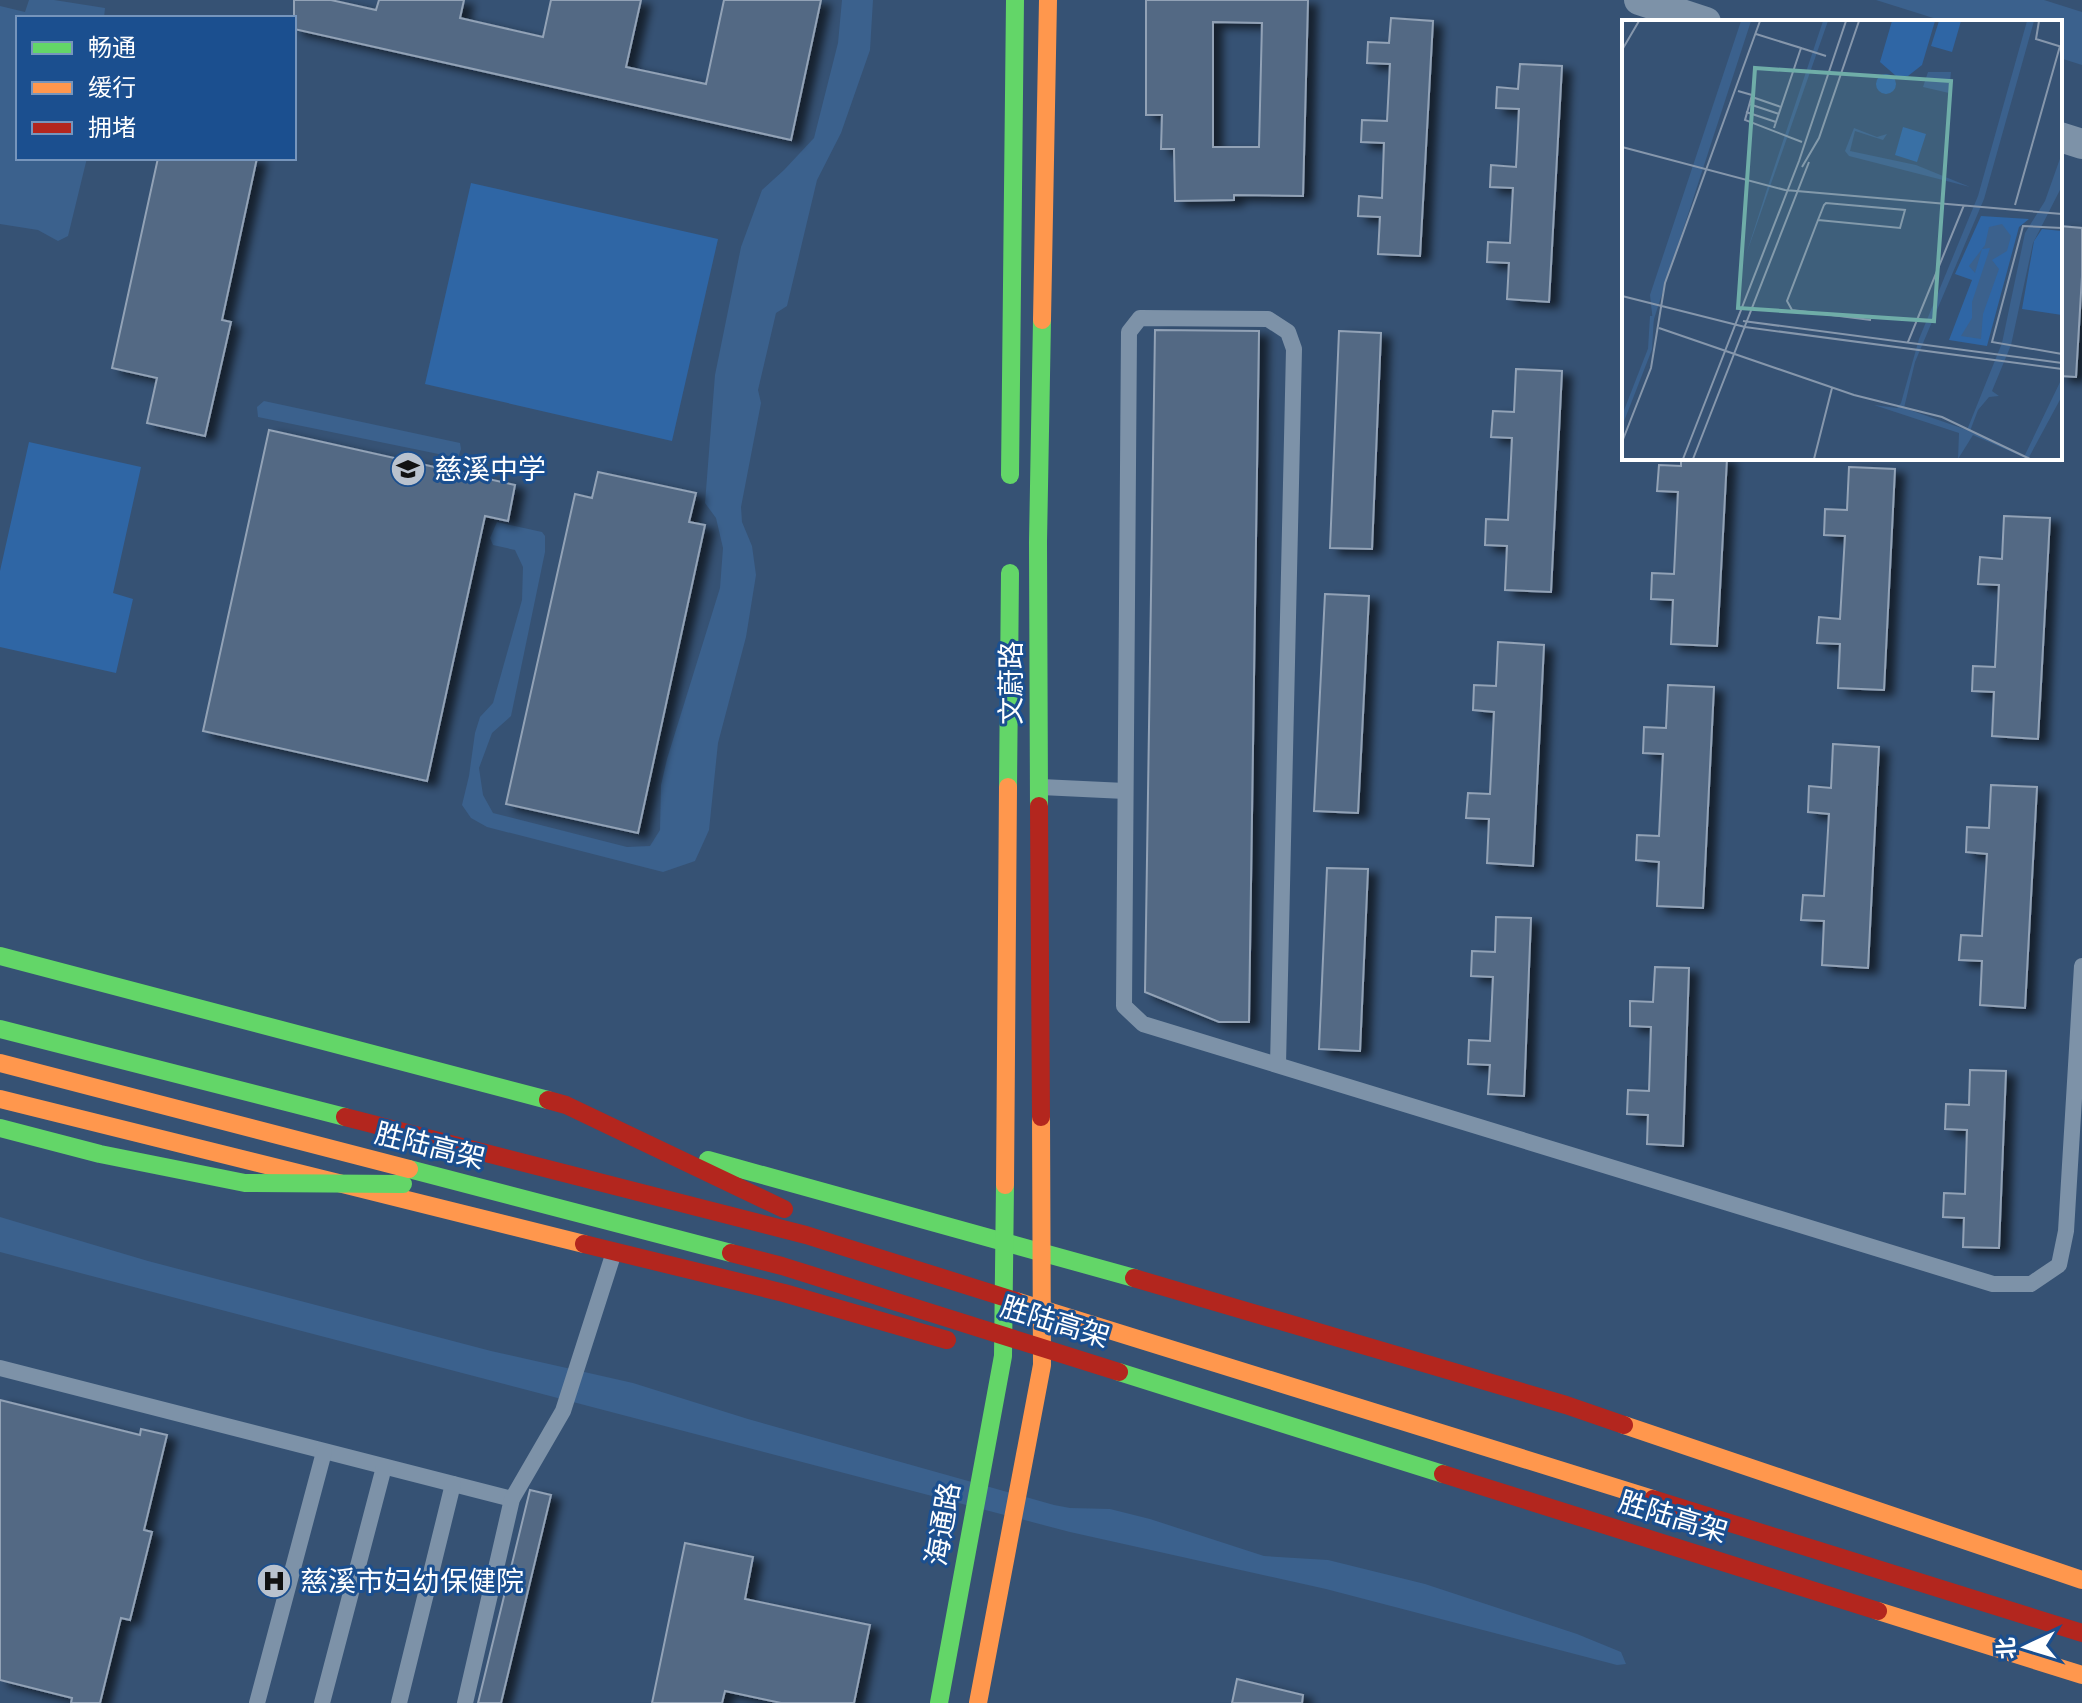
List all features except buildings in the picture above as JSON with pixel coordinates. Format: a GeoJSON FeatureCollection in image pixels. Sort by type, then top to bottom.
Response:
{"type":"FeatureCollection","features":[{"type":"Feature","properties":{"kind":"main road"},"geometry":{"type":"LineString","coordinates":[[1010,488],[1015,0]]}},
{"type":"Feature","properties":{"kind":"main road","name":"文蔚路"},"geometry":{"type":"LineString","coordinates":[[1042,1365],[1038,542],[1048,0]]}},
{"type":"Feature","properties":{"kind":"main road","name":"文蔚路"},"geometry":{"type":"LineString","coordinates":[[996,1354],[1004,1243],[1010,551]]}},
{"type":"Feature","properties":{"kind":"main road"},"geometry":{"type":"LineString","coordinates":[[0,956],[566,1105],[898,1263]]}},
{"type":"Feature","properties":{"kind":"main road","name":"胜陆高架"},"geometry":{"type":"LineString","coordinates":[[0,1029],[806,1235],[2082,1633]]}},
{"type":"Feature","properties":{"kind":"main road"},"geometry":{"type":"LineString","coordinates":[[213,1030],[609,1132],[1041,1251],[1566,1405],[2082,1580]]}},
{"type":"Feature","properties":{"kind":"main road","name":"胜陆高架"},"geometry":{"type":"LineString","coordinates":[[0,1063],[782,1266],[2082,1675]]}},
{"type":"Feature","properties":{"kind":"main road"},"geometry":{"type":"LineString","coordinates":[[0,1099],[784,1293],[959,1343]]}},
{"type":"Feature","properties":{"kind":"main road"},"geometry":{"type":"LineString","coordinates":[[0,1128],[100,1154],[245,1183],[469,1184]]}},
{"type":"Feature","properties":{"kind":"main road"},"geometry":{"type":"LineString","coordinates":[[996,1354],[2082,1665]]}},
{"type":"Feature","properties":{"kind":"main road","name":"海通路"},"geometry":{"type":"LineString","coordinates":[[939,1703],[996,1354]]}},
{"type":"Feature","properties":{"kind":"main road"},"geometry":{"type":"LineString","coordinates":[[978,1703],[1042,1365]]}},
{"type":"Feature","properties":{"kind":"street"},"geometry":{"type":"LineString","coordinates":[[1639,0],[1700,20]]}},
{"type":"Feature","properties":{"kind":"street"},"geometry":{"type":"LineString","coordinates":[[2062,138],[2082,144]]}},
{"type":"Feature","properties":{"kind":"lane"},"geometry":{"type":"LineString","coordinates":[[1278,1065],[1294,349],[1288,332],[1268,319],[1140,318],[1129,332],[1124,1006],[1143,1024],[1993,1284],[2031,1284],[2059,1265],[2066,1231],[2082,966]]}},
{"type":"Feature","properties":{"kind":"lane"},"geometry":{"type":"LineString","coordinates":[[1039,787],[1125,791]]}},
{"type":"Feature","properties":{"kind":"lane"},"geometry":{"type":"LineString","coordinates":[[465,1703],[512,1499],[563,1411],[614,1251]]}},
{"type":"Feature","properties":{"kind":"lane"},"geometry":{"type":"LineString","coordinates":[[0,1368],[512,1499]]}},
{"type":"Feature","properties":{"kind":"lane"},"geometry":{"type":"LineString","coordinates":[[257,1703],[324,1452]]}},
{"type":"Feature","properties":{"kind":"lane"},"geometry":{"type":"LineString","coordinates":[[322,1703],[384,1467]]}},
{"type":"Feature","properties":{"kind":"lane"},"geometry":{"type":"LineString","coordinates":[[399,1703],[453,1484]]}},
{"type":"Feature","properties":{"kind":"shaded area"},"geometry":{"type":"Polygon","coordinates":[[[29,0],[54,0],[105,8],[104,16],[16,16],[16,160],[87,160],[68,236],[58,241],[38,230],[0,224],[0,6],[25,12],[29,0]]]}},
{"type":"Feature","properties":{"kind":"shaded area"},"geometry":{"type":"Polygon","coordinates":[[[842,0],[873,0],[870,50],[841,133],[817,180],[787,306],[776,313],[758,390],[761,403],[741,507],[756,575],[746,637],[718,743],[709,830],[695,861],[663,872],[487,827],[471,818],[462,805],[475,733],[480,717],[493,703],[522,600],[523,567],[515,550],[493,545],[490,538],[497,522],[542,532],[545,552],[511,716],[492,733],[479,768],[483,795],[493,813],[627,847],[650,846],[660,830],[661,785],[667,759],[720,588],[723,548],[716,518],[705,503],[715,375],[741,247],[762,190],[814,138],[838,43],[842,0]]]}},
{"type":"Feature","properties":{"kind":"shaded area"},"geometry":{"type":"Polygon","coordinates":[[[1876,0],[2044,0],[2082,12],[2082,65],[2062,59],[2062,20],[1940,20],[1876,0]]]}},
{"type":"Feature","properties":{"kind":"shaded area"},"geometry":{"type":"Polygon","coordinates":[[[471,183],[718,239],[672,441],[425,384],[471,183]]]}},
{"type":"Feature","properties":{"kind":"shaded area"},"geometry":{"type":"Polygon","coordinates":[[[264,401],[460,443],[461,449],[458,458],[258,417],[257,407],[264,401]]]}},
{"type":"Feature","properties":{"kind":"shaded area"},"geometry":{"type":"Polygon","coordinates":[[[29,442],[141,467],[113,593],[133,599],[116,673],[0,647],[0,571],[29,442]]]}},
{"type":"Feature","properties":{"kind":"shaded area"},"geometry":{"type":"Polygon","coordinates":[[[0,1217],[148,1261],[491,1351],[633,1383],[748,1419],[1054,1505],[1110,1509],[1264,1556],[1328,1560],[1425,1584],[1577,1634],[1621,1652],[1626,1664],[1617,1665],[1326,1589],[1070,1532],[0,1252],[0,1217]]]}},
{"type":"Feature","properties":{"kind":"traffic: fast"},"geometry":{"type":"LineString","coordinates":[[1010,475],[1015,0]]}},
{"type":"Feature","properties":{"kind":"traffic: fast"},"geometry":{"type":"LineString","coordinates":[[1039,806],[1038,542],[1042,320]]}},
{"type":"Feature","properties":{"kind":"traffic: fast"},"geometry":{"type":"LineString","coordinates":[[1008,787],[1010,573]]}},
{"type":"Feature","properties":{"kind":"traffic: fast"},"geometry":{"type":"LineString","coordinates":[[0,956],[548,1100]]}},
{"type":"Feature","properties":{"kind":"traffic: fast"},"geometry":{"type":"LineString","coordinates":[[0,1029],[345,1117]]}},
{"type":"Feature","properties":{"kind":"traffic: fast"},"geometry":{"type":"LineString","coordinates":[[0,1128],[100,1154],[245,1183],[403,1184]]}},
{"type":"Feature","properties":{"kind":"traffic: fast"},"geometry":{"type":"LineString","coordinates":[[708,1160],[1134,1278]]}},
{"type":"Feature","properties":{"kind":"traffic: fast"},"geometry":{"type":"LineString","coordinates":[[409,1169],[731,1253]]}},
{"type":"Feature","properties":{"kind":"traffic: fast"},"geometry":{"type":"LineString","coordinates":[[939,1703],[1003,1356],[1005,1185]]}},
{"type":"Feature","properties":{"kind":"traffic: fast"},"geometry":{"type":"LineString","coordinates":[[1119,1372],[1443,1474]]}},
{"type":"Feature","properties":{"kind":"traffic: slow"},"geometry":{"type":"LineString","coordinates":[[1042,320],[1048,0]]}},
{"type":"Feature","properties":{"kind":"traffic: slow"},"geometry":{"type":"LineString","coordinates":[[1005,1185],[1008,787]]}},
{"type":"Feature","properties":{"kind":"traffic: slow"},"geometry":{"type":"LineString","coordinates":[[0,1063],[409,1169]]}},
{"type":"Feature","properties":{"kind":"traffic: slow"},"geometry":{"type":"LineString","coordinates":[[0,1099],[584,1244]]}},
{"type":"Feature","properties":{"kind":"traffic: slow"},"geometry":{"type":"LineString","coordinates":[[978,1703],[1042,1365],[1041,1117]]}},
{"type":"Feature","properties":{"kind":"traffic: slow"},"geometry":{"type":"LineString","coordinates":[[1016,1301],[1653,1499]]}},
{"type":"Feature","properties":{"kind":"traffic: slow"},"geometry":{"type":"LineString","coordinates":[[1624,1425],[2082,1580]]}},
{"type":"Feature","properties":{"kind":"traffic: slow"},"geometry":{"type":"LineString","coordinates":[[1878,1611],[2082,1675]]}},
{"type":"Feature","properties":{"kind":"traffic: jam"},"geometry":{"type":"LineString","coordinates":[[1039,806],[1041,1117]]}},
{"type":"Feature","properties":{"kind":"traffic: jam"},"geometry":{"type":"LineString","coordinates":[[548,1100],[566,1105],[784,1209]]}},
{"type":"Feature","properties":{"kind":"traffic: jam"},"geometry":{"type":"LineString","coordinates":[[345,1117],[806,1235],[1016,1301]]}},
{"type":"Feature","properties":{"kind":"traffic: jam"},"geometry":{"type":"LineString","coordinates":[[584,1244],[784,1293],[947,1340]]}},
{"type":"Feature","properties":{"kind":"traffic: jam"},"geometry":{"type":"LineString","coordinates":[[731,1253],[782,1266],[1119,1372]]}},
{"type":"Feature","properties":{"kind":"traffic: jam"},"geometry":{"type":"LineString","coordinates":[[1134,1278],[1566,1405],[1624,1425]]}},
{"type":"Feature","properties":{"kind":"traffic: jam"},"geometry":{"type":"LineString","coordinates":[[1443,1474],[1878,1611]]}},
{"type":"Feature","properties":{"kind":"traffic: jam"},"geometry":{"type":"LineString","coordinates":[[1653,1499],[2082,1633]]}},
{"type":"Feature","properties":{"kind":"place","name":"慈溪中学"},"geometry":{"type":"Point","coordinates":[408,469]}},
{"type":"Feature","properties":{"kind":"place","name":"慈溪市妇幼保健院"},"geometry":{"type":"Point","coordinates":[274,1581]}}]}
